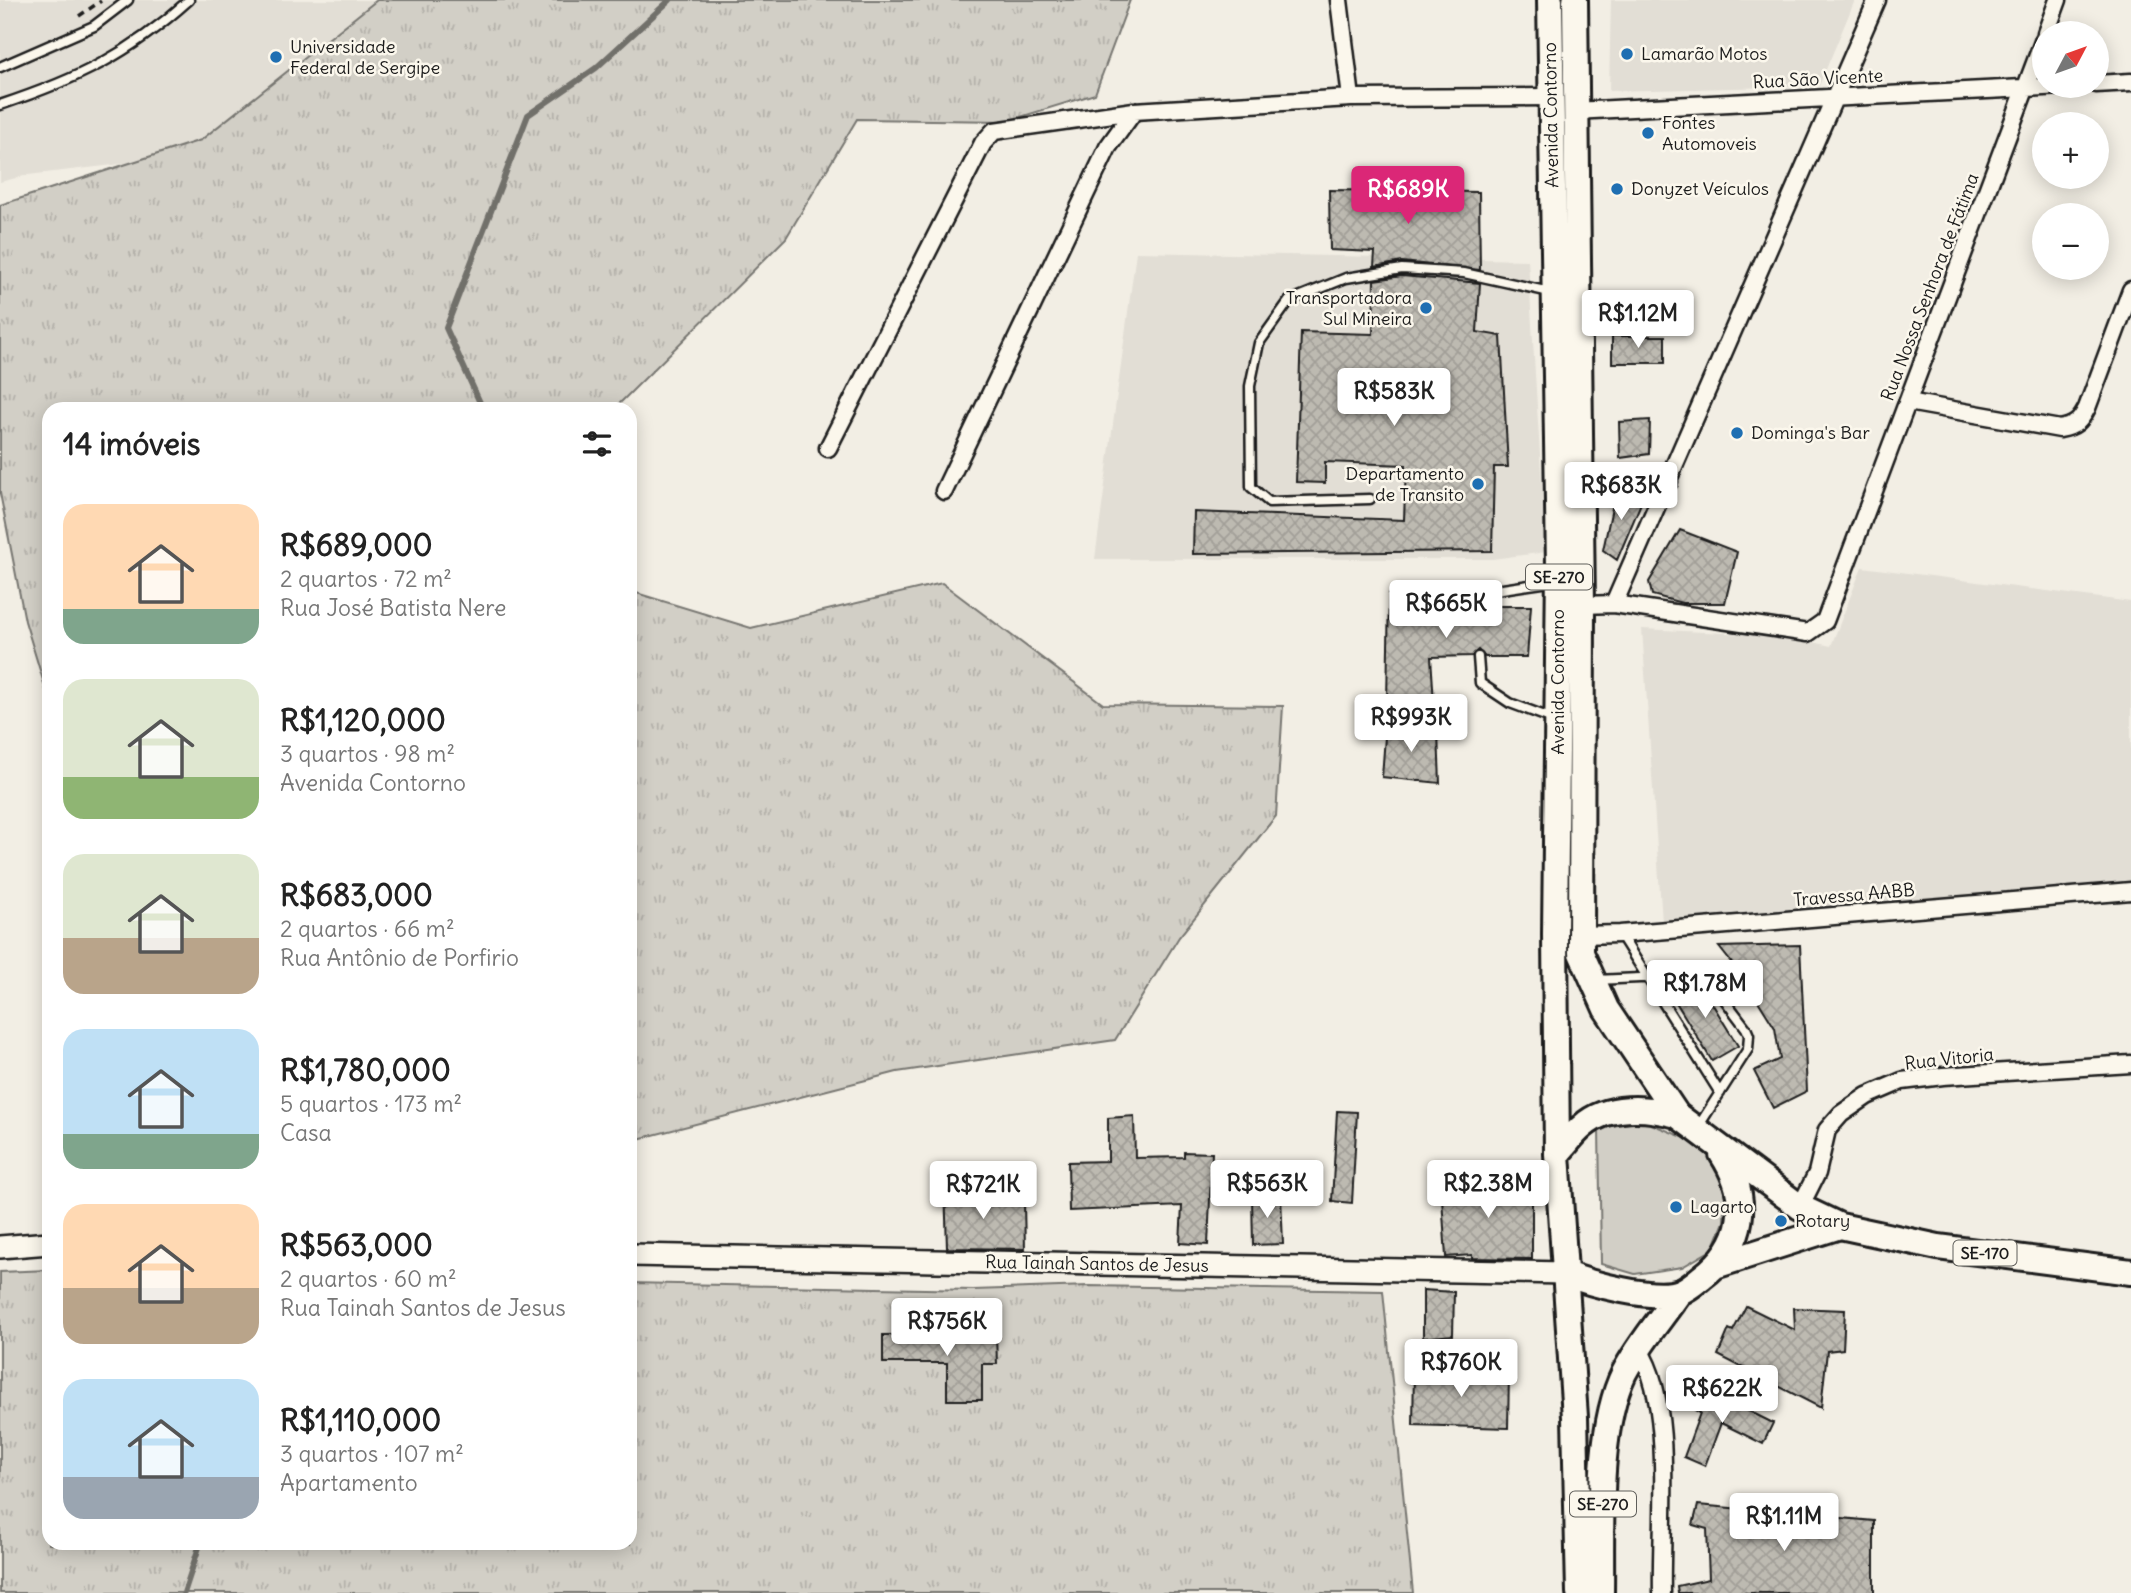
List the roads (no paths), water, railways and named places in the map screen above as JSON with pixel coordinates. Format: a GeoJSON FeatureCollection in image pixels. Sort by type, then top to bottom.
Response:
{"type":"FeatureCollection","features":[{"type":"Feature","properties":{"kind":"main road","name":"Avenida Contorno"},"geometry":{"type":"LineString","coordinates":[[1550,0],[1559,580],[1557,1154]]}},
{"type":"Feature","properties":{"kind":"main road","name":"Avenida Contorno"},"geometry":{"type":"LineString","coordinates":[[1575,0],[1574,111],[1583,606],[1581,944]]}},
{"type":"Feature","properties":{"kind":"main road","name":"SE-270"},"geometry":{"type":"LineString","coordinates":[[1581,944],[1593,981],[1612,1019],[1687,1122],[1718,1147],[1739,1185],[1742,1203],[1739,1225],[1718,1265],[1679,1293],[1623,1375],[1611,1416],[1603,1479],[1601,1593]]}},
{"type":"Feature","properties":{"kind":"main road"},"geometry":{"type":"LineString","coordinates":[[1557,1154],[1582,1126],[1597,1116],[1633,1108],[1658,1110],[1687,1122]]}},
{"type":"Feature","properties":{"kind":"main road"},"geometry":{"type":"LineString","coordinates":[[1718,1147],[1800,1207],[1840,1226]]}},
{"type":"Feature","properties":{"kind":"main road","name":"SE-270"},"geometry":{"type":"LineString","coordinates":[[1557,1154],[1575,1418],[1579,1593]]}},
{"type":"Feature","properties":{"kind":"main road"},"geometry":{"type":"LineString","coordinates":[[1718,1265],[1840,1226]]}},
{"type":"Feature","properties":{"kind":"main road","name":"SE-170"},"geometry":{"type":"LineString","coordinates":[[1840,1226],[1938,1247],[2131,1272]]}},
{"type":"Feature","properties":{"kind":"main road"},"geometry":{"type":"LineString","coordinates":[[1564,1273],[1605,1287],[1636,1292],[1679,1293]]}},
{"type":"Feature","properties":{"kind":"street"},"geometry":{"type":"LineString","coordinates":[[1339,0],[1351,98]]}},
{"type":"Feature","properties":{"kind":"street"},"geometry":{"type":"LineString","coordinates":[[1583,606],[1614,604],[1877,0]]}},
{"type":"Feature","properties":{"kind":"street"},"geometry":{"type":"LineString","coordinates":[[2050,21],[2058,0]]}},
{"type":"Feature","properties":{"kind":"street","name":"Rua Nossa Senhora de Fátima"},"geometry":{"type":"LineString","coordinates":[[1614,604],[1808,633],[1825,621],[2032,72]]}},
{"type":"Feature","properties":{"kind":"street"},"geometry":{"type":"LineString","coordinates":[[2109,83],[2131,82]]}},
{"type":"Feature","properties":{"kind":"street","name":"Rua São Vicente"},"geometry":{"type":"LineString","coordinates":[[1574,111],[2032,88]]}},
{"type":"Feature","properties":{"kind":"street"},"geometry":{"type":"LineString","coordinates":[[828,448],[988,135],[1009,127],[1134,111],[1351,98],[1550,97]]}},
{"type":"Feature","properties":{"kind":"street"},"geometry":{"type":"LineString","coordinates":[[944,491],[1108,148],[1134,111]]}},
{"type":"Feature","properties":{"kind":"street"},"geometry":{"type":"LineString","coordinates":[[1908,402],[2060,429],[2072,427],[2081,421],[2087,408],[2128,306],[2131,290]]}},
{"type":"Feature","properties":{"kind":"street"},"geometry":{"type":"LineString","coordinates":[[1579,485],[1669,482]]}},
{"type":"Feature","properties":{"kind":"street","name":"Travessa AABB"},"geometry":{"type":"LineString","coordinates":[[1581,944],[1620,934],[2131,891]]}},
{"type":"Feature","properties":{"kind":"street","name":"Rua Vitoria"},"geometry":{"type":"LineString","coordinates":[[1800,1207],[1817,1173],[1827,1130],[1850,1108],[1902,1081],[2131,1064]]}},
{"type":"Feature","properties":{"kind":"street"},"geometry":{"type":"LineString","coordinates":[[0,1247],[42,1244]]}},
{"type":"Feature","properties":{"kind":"street","name":"Rua Tainah Santos de Jesus"},"geometry":{"type":"LineString","coordinates":[[637,1255],[1564,1273]]}},
{"type":"Feature","properties":{"kind":"street"},"geometry":{"type":"LineString","coordinates":[[1639,1350],[1653,1378],[1658,1406],[1663,1488],[1662,1593]]}},
{"type":"Feature","properties":{"kind":"lane"},"geometry":{"type":"LineString","coordinates":[[0,67],[94,26],[128,0]]}},
{"type":"Feature","properties":{"kind":"lane"},"geometry":{"type":"LineString","coordinates":[[0,105],[101,66],[154,32],[189,0]]}},
{"type":"Feature","properties":{"kind":"lane"},"geometry":{"type":"LineString","coordinates":[[1370,499],[1269,502],[1251,487],[1250,386],[1256,354],[1259,343],[1289,301],[1346,278],[1402,269],[1464,273],[1553,293]]}},
{"type":"Feature","properties":{"kind":"lane"},"geometry":{"type":"LineString","coordinates":[[1482,606],[1489,591],[1559,580]]}},
{"type":"Feature","properties":{"kind":"lane"},"geometry":{"type":"LineString","coordinates":[[1478,657],[1480,683],[1493,694],[1557,720]]}},
{"type":"Feature","properties":{"kind":"lane"},"geometry":{"type":"LineString","coordinates":[[1620,934],[1720,1093]]}},
{"type":"Feature","properties":{"kind":"lane"},"geometry":{"type":"LineString","coordinates":[[1593,981],[1645,976],[1706,975],[1746,1028],[1749,1035],[1748,1049],[1720,1093],[1687,1122]]}},
{"type":"Feature","properties":{"kind":"waterway"},"geometry":{"type":"LineString","coordinates":[[480,402],[446,328],[528,115],[596,68],[670,0]]}},
{"type":"Feature","properties":{"kind":"waterway"},"geometry":{"type":"LineString","coordinates":[[184,1593],[198,1550]]}},
{"type":"Feature","properties":{"kind":"place","name":"Lamarão Motos"},"geometry":{"type":"Point","coordinates":[1627,54]}},
{"type":"Feature","properties":{"kind":"place","name":"Universidade Federal de Sergipe"},"geometry":{"type":"Point","coordinates":[276,57]}},
{"type":"Feature","properties":{"kind":"place","name":"Fontes Automoveis"},"geometry":{"type":"Point","coordinates":[1648,133]}},
{"type":"Feature","properties":{"kind":"place","name":"Donyzet Veículos"},"geometry":{"type":"Point","coordinates":[1617,189]}},
{"type":"Feature","properties":{"kind":"place","name":"Transportadora Sul Mineira"},"geometry":{"type":"Point","coordinates":[1426,308]}},
{"type":"Feature","properties":{"kind":"place","name":"Dominga's Bar"},"geometry":{"type":"Point","coordinates":[1737,433]}},
{"type":"Feature","properties":{"kind":"place","name":"Departamento de Transito"},"geometry":{"type":"Point","coordinates":[1478,484]}},
{"type":"Feature","properties":{"kind":"place","name":"Lagarto"},"geometry":{"type":"Point","coordinates":[1676,1207]}},
{"type":"Feature","properties":{"kind":"place","name":"Rotary"},"geometry":{"type":"Point","coordinates":[1781,1221]}}]}
